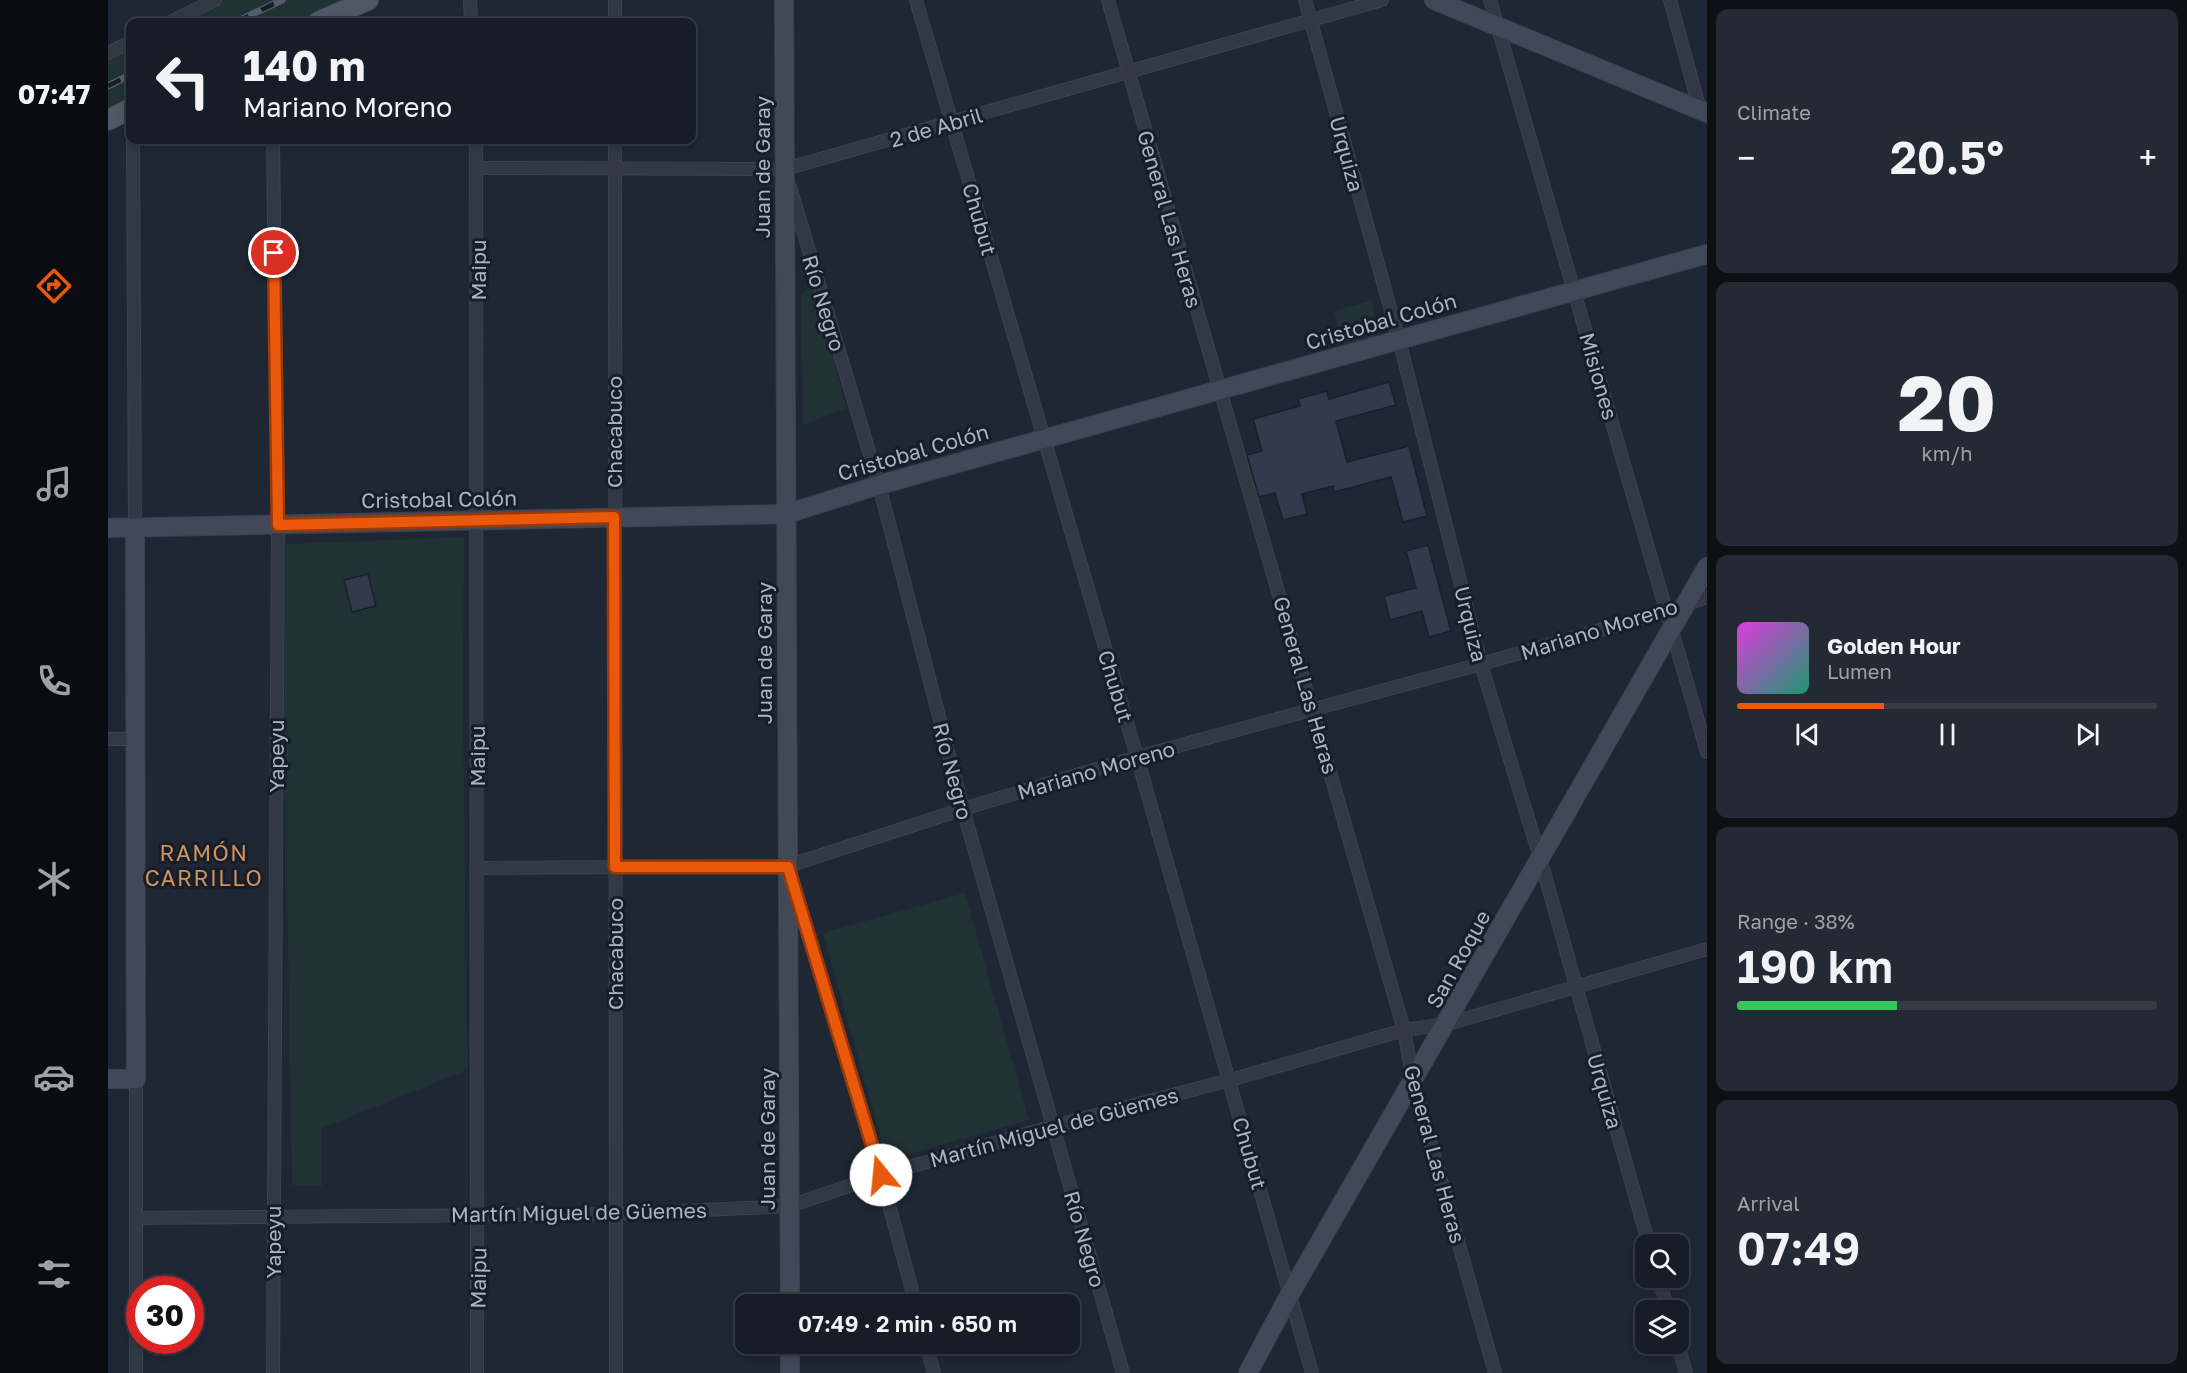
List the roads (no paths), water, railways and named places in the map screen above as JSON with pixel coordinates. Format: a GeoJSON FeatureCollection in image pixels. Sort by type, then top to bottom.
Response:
{"type":"FeatureCollection","features":[{"type":"Feature","properties":{"kind":"main road"},"geometry":{"type":"LineString","coordinates":[[327,18],[368,0]]}},
{"type":"Feature","properties":{"kind":"main road"},"geometry":{"type":"LineString","coordinates":[[108,120],[126,111]]}},
{"type":"Feature","properties":{"kind":"street"},"geometry":{"type":"LineString","coordinates":[[178,18],[215,0]]}},
{"type":"Feature","properties":{"kind":"street"},"geometry":{"type":"LineString","coordinates":[[470,0],[471,18]]}},
{"type":"Feature","properties":{"kind":"street"},"geometry":{"type":"LineString","coordinates":[[615,0],[615,18]]}},
{"type":"Feature","properties":{"kind":"street","name":"Juan de Garay"},"geometry":{"type":"LineString","coordinates":[[784,0],[790,1294]]}},
{"type":"Feature","properties":{"kind":"street","name":"Chubut"},"geometry":{"type":"LineString","coordinates":[[916,0],[1137,757],[1312,1373]]}},
{"type":"Feature","properties":{"kind":"street","name":"General Las Heras"},"geometry":{"type":"LineString","coordinates":[[1108,0],[1218,389],[1314,710],[1404,1030],[1413,1081],[1495,1373]]}},
{"type":"Feature","properties":{"kind":"street","name":"Urquiza"},"geometry":{"type":"LineString","coordinates":[[1305,0],[1399,340],[1481,664],[1540,858],[1574,987],[1646,1234]]}},
{"type":"Feature","properties":{"kind":"street","name":"2 de Abril"},"geometry":{"type":"LineString","coordinates":[[478,168],[784,169],[1382,0]]}},
{"type":"Feature","properties":{"kind":"street"},"geometry":{"type":"LineString","coordinates":[[1434,0],[1703,111]]}},
{"type":"Feature","properties":{"kind":"street","name":"Misiones"},"geometry":{"type":"LineString","coordinates":[[1490,0],[1707,752]]}},
{"type":"Feature","properties":{"kind":"street"},"geometry":{"type":"LineString","coordinates":[[1670,0],[1703,111]]}},
{"type":"Feature","properties":{"kind":"street"},"geometry":{"type":"LineString","coordinates":[[108,53],[126,44]]}},
{"type":"Feature","properties":{"kind":"street"},"geometry":{"type":"LineString","coordinates":[[133,144],[136,1373]]}},
{"type":"Feature","properties":{"kind":"street","name":"Yapeyu"},"geometry":{"type":"LineString","coordinates":[[273,144],[278,525],[273,1373]]}},
{"type":"Feature","properties":{"kind":"street","name":"Maipu"},"geometry":{"type":"LineString","coordinates":[[476,144],[478,520],[476,868],[479,1215],[477,1373]]}},
{"type":"Feature","properties":{"kind":"street","name":"Chacabuco"},"geometry":{"type":"LineString","coordinates":[[615,144],[616,1373]]}},
{"type":"Feature","properties":{"kind":"street","name":"Río Negro"},"geometry":{"type":"LineString","coordinates":[[784,169],[879,485],[963,809],[1123,1373]]}},
{"type":"Feature","properties":{"kind":"street","name":"Cristobal Colón"},"geometry":{"type":"LineString","coordinates":[[108,528],[786,514],[879,485],[1218,389],[1707,254]]}},
{"type":"Feature","properties":{"kind":"street","name":"San Roque"},"geometry":{"type":"LineString","coordinates":[[1248,1373],[1290,1294],[1447,1024],[1707,567]]}},
{"type":"Feature","properties":{"kind":"street","name":"Mariano Moreno"},"geometry":{"type":"LineString","coordinates":[[476,868],[788,867],[963,809],[1137,757],[1481,664],[1667,611],[1687,602],[1707,597]]}},
{"type":"Feature","properties":{"kind":"street"},"geometry":{"type":"LineString","coordinates":[[108,739],[135,739]]}},
{"type":"Feature","properties":{"kind":"street"},"geometry":{"type":"LineString","coordinates":[[788,867],[881,1175],[913,1294]]}},
{"type":"Feature","properties":{"kind":"street","name":"Martín Miguel de Güemes"},"geometry":{"type":"LineString","coordinates":[[136,1218],[617,1214],[790,1206],[881,1175],[1054,1126],[1230,1080],[1404,1030],[1447,1024],[1707,949]]}},
{"type":"Feature","properties":{"kind":"street"},"geometry":{"type":"LineString","coordinates":[[108,1079],[136,1079]]}},
{"type":"Feature","properties":{"kind":"street"},"geometry":{"type":"LineString","coordinates":[[790,1354],[790,1373]]}},
{"type":"Feature","properties":{"kind":"street"},"geometry":{"type":"LineString","coordinates":[[929,1354],[934,1373]]}},
{"type":"Feature","properties":{"kind":"street"},"geometry":{"type":"LineString","coordinates":[[1681,1354],[1686,1373]]}},
{"type":"Feature","properties":{"kind":"railway"},"geometry":{"type":"LineString","coordinates":[[244,18],[282,0]]}},
{"type":"Feature","properties":{"kind":"railway"},"geometry":{"type":"LineString","coordinates":[[108,86],[126,77]]}},
{"type":"Feature","properties":{"kind":"district","name":"RAMÓN CARRILLO"},"geometry":{"type":"Point","coordinates":[204,864]}}]}
